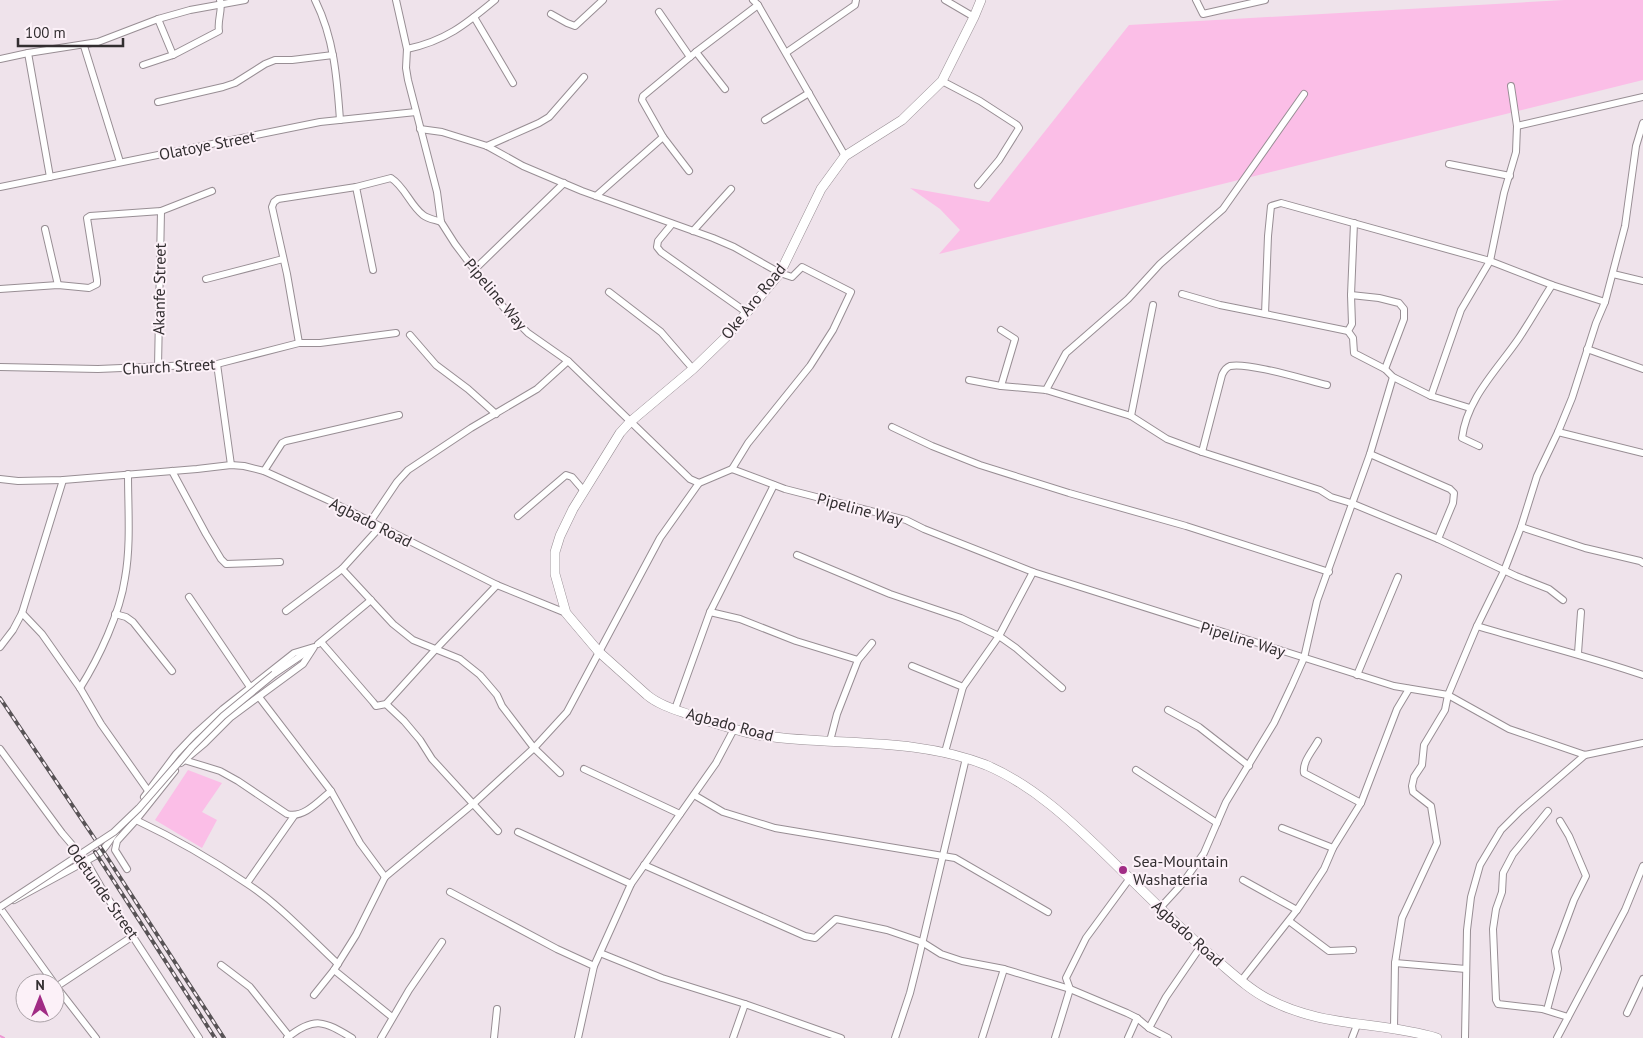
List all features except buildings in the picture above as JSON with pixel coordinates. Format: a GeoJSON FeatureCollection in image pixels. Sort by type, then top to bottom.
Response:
{"type":"FeatureCollection","features":[{"type":"Feature","properties":{"kind":"main road","name":"Oke Aro Road"},"geometry":{"type":"LineString","coordinates":[[566,613],[555,574],[555,552],[564,527],[601,461],[630,422],[693,369],[727,336],[780,273],[821,189],[845,156],[902,120],[942,81],[981,0]]}},
{"type":"Feature","properties":{"kind":"main road","name":"Agbado Road"},"geometry":{"type":"LineString","coordinates":[[566,613],[599,652],[652,699],[675,709],[734,729],[762,736],[830,742],[868,742],[945,752],[986,766],[1024,784],[1055,808],[1201,946],[1241,981],[1268,999],[1317,1018],[1357,1025],[1394,1028],[1437,1038]]}},
{"type":"Feature","properties":{"kind":"street"},"geometry":{"type":"LineString","coordinates":[[0,59],[28,53],[84,46],[158,19],[221,3],[245,0]]}},
{"type":"Feature","properties":{"kind":"street"},"geometry":{"type":"LineString","coordinates":[[315,0],[323,16],[333,55],[340,120]]}},
{"type":"Feature","properties":{"kind":"street","name":"Pipeline Way"},"geometry":{"type":"LineString","coordinates":[[396,0],[406,49],[406,68],[434,180],[442,222],[498,301],[523,328],[568,361],[658,447],[685,476],[699,483]]}},
{"type":"Feature","properties":{"kind":"street"},"geometry":{"type":"LineString","coordinates":[[406,49],[436,41],[474,17],[495,0]]}},
{"type":"Feature","properties":{"kind":"street"},"geometry":{"type":"LineString","coordinates":[[551,14],[575,26],[603,0]]}},
{"type":"Feature","properties":{"kind":"street"},"geometry":{"type":"LineString","coordinates":[[787,52],[855,5],[856,0]]}},
{"type":"Feature","properties":{"kind":"street"},"geometry":{"type":"LineString","coordinates":[[945,0],[974,17]]}},
{"type":"Feature","properties":{"kind":"street"},"geometry":{"type":"LineString","coordinates":[[1196,0],[1203,14],[1264,0]]}},
{"type":"Feature","properties":{"kind":"street"},"geometry":{"type":"LineString","coordinates":[[689,171],[663,137],[642,100],[643,96],[756,2],[787,52],[845,156]]}},
{"type":"Feature","properties":{"kind":"street"},"geometry":{"type":"LineString","coordinates":[[143,65],[173,55],[219,31],[221,3]]}},
{"type":"Feature","properties":{"kind":"street"},"geometry":{"type":"LineString","coordinates":[[659,12],[690,57]]}},
{"type":"Feature","properties":{"kind":"street"},"geometry":{"type":"LineString","coordinates":[[474,17],[513,83]]}},
{"type":"Feature","properties":{"kind":"street"},"geometry":{"type":"LineString","coordinates":[[158,19],[173,55]]}},
{"type":"Feature","properties":{"kind":"street"},"geometry":{"type":"LineString","coordinates":[[84,46],[120,162]]}},
{"type":"Feature","properties":{"kind":"street"},"geometry":{"type":"LineString","coordinates":[[696,52],[725,89]]}},
{"type":"Feature","properties":{"kind":"street"},"geometry":{"type":"LineString","coordinates":[[28,53],[50,177]]}},
{"type":"Feature","properties":{"kind":"street"},"geometry":{"type":"LineString","coordinates":[[158,102],[235,83],[264,64],[275,60],[333,55]]}},
{"type":"Feature","properties":{"kind":"street"},"geometry":{"type":"LineString","coordinates":[[487,146],[539,123],[549,116],[584,77]]}},
{"type":"Feature","properties":{"kind":"street"},"geometry":{"type":"LineString","coordinates":[[942,81],[980,101],[1019,128],[999,160],[978,185]]}},
{"type":"Feature","properties":{"kind":"street"},"geometry":{"type":"LineString","coordinates":[[1431,396],[1461,310],[1490,261],[1504,193],[1516,152],[1517,126],[1511,86]]}},
{"type":"Feature","properties":{"kind":"street"},"geometry":{"type":"LineString","coordinates":[[764,120],[809,92]]}},
{"type":"Feature","properties":{"kind":"street"},"geometry":{"type":"LineString","coordinates":[[1046,390],[1066,353],[1128,299],[1160,264],[1224,209],[1304,94]]}},
{"type":"Feature","properties":{"kind":"street"},"geometry":{"type":"LineString","coordinates":[[1517,126],[1643,98]]}},
{"type":"Feature","properties":{"kind":"street","name":"Olatoye Street"},"geometry":{"type":"LineString","coordinates":[[0,187],[320,122],[416,112]]}},
{"type":"Feature","properties":{"kind":"street"},"geometry":{"type":"LineString","coordinates":[[1394,1028],[1396,963],[1402,918],[1437,843],[1432,806],[1413,792],[1414,777],[1422,765],[1424,745],[1445,710],[1448,695],[1477,626],[1504,571],[1521,527],[1537,476],[1572,398],[1613,274],[1624,226],[1636,146],[1643,123]]}},
{"type":"Feature","properties":{"kind":"street"},"geometry":{"type":"LineString","coordinates":[[314,995],[336,967],[356,935],[385,877],[473,804],[534,748],[566,712],[660,538],[699,483],[732,469],[748,443],[810,366],[833,330],[851,292],[802,267],[792,277],[780,273],[734,247],[564,183],[523,166],[487,146],[442,132],[420,130]]}},
{"type":"Feature","properties":{"kind":"street"},"geometry":{"type":"LineString","coordinates":[[596,196],[663,137]]}},
{"type":"Feature","properties":{"kind":"street"},"geometry":{"type":"LineString","coordinates":[[1449,164],[1510,176]]}},
{"type":"Feature","properties":{"kind":"street"},"geometry":{"type":"LineString","coordinates":[[299,343],[284,259],[272,207],[274,202],[278,199],[391,178],[414,207],[424,216],[442,222]]}},
{"type":"Feature","properties":{"kind":"street"},"geometry":{"type":"LineString","coordinates":[[474,269],[564,183]]}},
{"type":"Feature","properties":{"kind":"street"},"geometry":{"type":"LineString","coordinates":[[356,186],[374,270]]}},
{"type":"Feature","properties":{"kind":"street"},"geometry":{"type":"LineString","coordinates":[[693,231],[731,189]]}},
{"type":"Feature","properties":{"kind":"street"},"geometry":{"type":"LineString","coordinates":[[0,289],[58,285],[89,288],[96,284],[87,218],[90,216],[161,211],[212,190]]}},
{"type":"Feature","properties":{"kind":"street"},"geometry":{"type":"LineString","coordinates":[[1265,314],[1271,206],[1281,202],[1490,261],[1552,285],[1605,302]]}},
{"type":"Feature","properties":{"kind":"street","name":"Akanfe Street"},"geometry":{"type":"LineString","coordinates":[[158,367],[161,211]]}},
{"type":"Feature","properties":{"kind":"street"},"geometry":{"type":"LineString","coordinates":[[1348,331],[1352,324],[1351,295],[1354,223]]}},
{"type":"Feature","properties":{"kind":"street"},"geometry":{"type":"LineString","coordinates":[[672,224],[658,241],[657,247],[660,252],[746,312]]}},
{"type":"Feature","properties":{"kind":"street"},"geometry":{"type":"LineString","coordinates":[[45,229],[58,285]]}},
{"type":"Feature","properties":{"kind":"street"},"geometry":{"type":"LineString","coordinates":[[206,279],[284,259]]}},
{"type":"Feature","properties":{"kind":"street"},"geometry":{"type":"LineString","coordinates":[[1613,274],[1643,281]]}},
{"type":"Feature","properties":{"kind":"street"},"geometry":{"type":"LineString","coordinates":[[1479,446],[1462,438],[1470,408],[1486,382],[1519,338],[1552,285]]}},
{"type":"Feature","properties":{"kind":"street"},"geometry":{"type":"LineString","coordinates":[[609,292],[661,332],[693,369]]}},
{"type":"Feature","properties":{"kind":"street"},"geometry":{"type":"LineString","coordinates":[[1182,294],[1220,305],[1348,331],[1353,338],[1354,353],[1384,369],[1393,377],[1431,396],[1470,408]]}},
{"type":"Feature","properties":{"kind":"street"},"geometry":{"type":"LineString","coordinates":[[1351,295],[1399,302],[1404,309],[1404,319],[1384,369]]}},
{"type":"Feature","properties":{"kind":"street"},"geometry":{"type":"LineString","coordinates":[[1131,416],[1153,305]]}},
{"type":"Feature","properties":{"kind":"street"},"geometry":{"type":"LineString","coordinates":[[1001,330],[1015,339],[1002,386]]}},
{"type":"Feature","properties":{"kind":"street","name":"Church Street"},"geometry":{"type":"LineString","coordinates":[[0,367],[98,369],[217,364],[299,343],[320,343],[396,333]]}},
{"type":"Feature","properties":{"kind":"street"},"geometry":{"type":"LineString","coordinates":[[410,335],[436,365],[468,389],[496,414]]}},
{"type":"Feature","properties":{"kind":"street"},"geometry":{"type":"LineString","coordinates":[[1587,349],[1643,369]]}},
{"type":"Feature","properties":{"kind":"street"},"geometry":{"type":"LineString","coordinates":[[370,522],[397,482],[408,470],[537,389],[568,361]]}},
{"type":"Feature","properties":{"kind":"street"},"geometry":{"type":"LineString","coordinates":[[217,364],[232,465]]}},
{"type":"Feature","properties":{"kind":"street"},"geometry":{"type":"LineString","coordinates":[[1202,452],[1222,375],[1226,368],[1230,366],[1243,366],[1267,370],[1326,385]]}},
{"type":"Feature","properties":{"kind":"street"},"geometry":{"type":"LineString","coordinates":[[1160,908],[1182,884],[1204,853],[1226,802],[1274,722],[1304,658],[1317,601],[1370,454],[1393,377]]}},
{"type":"Feature","properties":{"kind":"street"},"geometry":{"type":"LineString","coordinates":[[969,380],[1002,386],[1046,390],[1131,416],[1167,439],[1320,490],[1331,497],[1351,503],[1438,539],[1504,571],[1549,589],[1563,600]]}},
{"type":"Feature","properties":{"kind":"street"},"geometry":{"type":"LineString","coordinates":[[264,471],[282,443],[286,440],[398,415]]}},
{"type":"Feature","properties":{"kind":"street"},"geometry":{"type":"LineString","coordinates":[[892,427],[932,446],[980,465],[1186,526],[1329,572]]}},
{"type":"Feature","properties":{"kind":"street"},"geometry":{"type":"LineString","coordinates":[[1558,432],[1643,453]]}},
{"type":"Feature","properties":{"kind":"street"},"geometry":{"type":"LineString","coordinates":[[1370,454],[1454,492],[1453,504],[1438,539]]}},
{"type":"Feature","properties":{"kind":"street","name":"Agbado Road"},"geometry":{"type":"LineString","coordinates":[[0,479],[18,481],[63,480],[232,465],[244,466],[264,471],[497,585],[566,613]]}},
{"type":"Feature","properties":{"kind":"street","name":"Pipeline Way"},"geometry":{"type":"LineString","coordinates":[[732,469],[774,485],[906,520],[924,530],[1033,572],[1357,675],[1409,689],[1448,695],[1509,729],[1585,755]]}},
{"type":"Feature","properties":{"kind":"street"},"geometry":{"type":"LineString","coordinates":[[172,471],[211,542],[226,564],[280,562]]}},
{"type":"Feature","properties":{"kind":"street"},"geometry":{"type":"LineString","coordinates":[[80,688],[97,660],[115,614],[125,579],[128,556],[128,474]]}},
{"type":"Feature","properties":{"kind":"street"},"geometry":{"type":"LineString","coordinates":[[518,516],[566,475],[572,477],[584,491]]}},
{"type":"Feature","properties":{"kind":"street"},"geometry":{"type":"LineString","coordinates":[[0,647],[13,630],[22,613],[63,480]]}},
{"type":"Feature","properties":{"kind":"street"},"geometry":{"type":"LineString","coordinates":[[675,709],[710,612],[774,485]]}},
{"type":"Feature","properties":{"kind":"street"},"geometry":{"type":"LineString","coordinates":[[286,610],[342,569],[380,527]]}},
{"type":"Feature","properties":{"kind":"street"},"geometry":{"type":"LineString","coordinates":[[1521,527],[1585,548],[1643,563]]}},
{"type":"Feature","properties":{"kind":"street"},"geometry":{"type":"LineString","coordinates":[[797,555],[890,594],[961,618],[999,636],[1016,648],[1062,688]]}},
{"type":"Feature","properties":{"kind":"street"},"geometry":{"type":"LineString","coordinates":[[342,569],[393,624],[414,640],[460,659],[489,683],[502,706],[534,748],[560,772]]}},
{"type":"Feature","properties":{"kind":"street"},"geometry":{"type":"LineString","coordinates":[[945,752],[963,687],[999,636],[1033,572]]}},
{"type":"Feature","properties":{"kind":"street"},"geometry":{"type":"LineString","coordinates":[[1357,675],[1398,577]]}},
{"type":"Feature","properties":{"kind":"street"},"geometry":{"type":"LineString","coordinates":[[321,642],[376,706],[386,704],[497,585]]}},
{"type":"Feature","properties":{"kind":"street"},"geometry":{"type":"LineString","coordinates":[[189,597],[250,687]]}},
{"type":"Feature","properties":{"kind":"street"},"geometry":{"type":"LineString","coordinates":[[0,908],[114,832],[139,808],[223,716],[274,674],[321,642],[371,600]]}},
{"type":"Feature","properties":{"kind":"street"},"geometry":{"type":"LineString","coordinates":[[710,612],[740,619],[796,641],[858,660]]}},
{"type":"Feature","properties":{"kind":"street"},"geometry":{"type":"LineString","coordinates":[[1578,654],[1581,612]]}},
{"type":"Feature","properties":{"kind":"street"},"geometry":{"type":"LineString","coordinates":[[22,613],[42,634],[80,688],[101,724],[149,792]]}},
{"type":"Feature","properties":{"kind":"street"},"geometry":{"type":"LineString","coordinates":[[115,614],[126,617],[133,622],[172,672]]}},
{"type":"Feature","properties":{"kind":"street"},"geometry":{"type":"LineString","coordinates":[[1477,626],[1547,647],[1578,654],[1643,675]]}},
{"type":"Feature","properties":{"kind":"street"},"geometry":{"type":"LineString","coordinates":[[830,742],[858,660],[872,643]]}},
{"type":"Feature","properties":{"kind":"street"},"geometry":{"type":"LineString","coordinates":[[0,908],[105,849],[109,841],[149,792],[176,754],[194,735],[250,687],[294,653],[314,647]]}},
{"type":"Feature","properties":{"kind":"street"},"geometry":{"type":"LineString","coordinates":[[127,869],[115,850],[117,842],[184,760],[205,743],[231,717],[303,664],[314,647]]}},
{"type":"Feature","properties":{"kind":"street"},"geometry":{"type":"LineString","coordinates":[[912,666],[963,687]]}},
{"type":"Feature","properties":{"kind":"street"},"geometry":{"type":"LineString","coordinates":[[1241,981],[1289,921],[1324,869],[1333,848],[1361,803],[1397,709],[1409,689]]}},
{"type":"Feature","properties":{"kind":"street"},"geometry":{"type":"LineString","coordinates":[[259,697],[331,791],[360,842],[385,877]]}},
{"type":"Feature","properties":{"kind":"street"},"geometry":{"type":"LineString","coordinates":[[386,704],[404,721],[420,740],[432,759],[498,831]]}},
{"type":"Feature","properties":{"kind":"street"},"geometry":{"type":"LineString","coordinates":[[1168,710],[1199,727],[1249,766]]}},
{"type":"Feature","properties":{"kind":"street"},"geometry":{"type":"LineString","coordinates":[[578,1038],[594,966],[631,884],[716,763],[734,729]]}},
{"type":"Feature","properties":{"kind":"street"},"geometry":{"type":"LineString","coordinates":[[1318,741],[1303,768],[1304,773],[1361,803]]}},
{"type":"Feature","properties":{"kind":"street"},"geometry":{"type":"LineString","coordinates":[[1465,1038],[1467,930],[1471,897],[1480,865],[1490,847],[1501,830],[1520,811],[1585,755],[1643,742]]}},
{"type":"Feature","properties":{"kind":"street","name":"Odetunde Street"},"geometry":{"type":"LineString","coordinates":[[0,749],[62,833],[86,861],[200,1038]]}},
{"type":"Feature","properties":{"kind":"street"},"geometry":{"type":"LineString","coordinates":[[894,1038],[910,993],[966,758]]}},
{"type":"Feature","properties":{"kind":"street"},"geometry":{"type":"LineString","coordinates":[[184,760],[220,772],[238,781],[287,814],[294,816],[300,815],[331,791]]}},
{"type":"Feature","properties":{"kind":"street"},"geometry":{"type":"LineString","coordinates":[[584,769],[680,814]]}},
{"type":"Feature","properties":{"kind":"street"},"geometry":{"type":"LineString","coordinates":[[1136,770],[1217,823]]}},
{"type":"Feature","properties":{"kind":"street"},"geometry":{"type":"LineString","coordinates":[[694,795],[723,812],[775,828],[943,856],[961,861],[1048,912]]}},
{"type":"Feature","properties":{"kind":"street"},"geometry":{"type":"LineString","coordinates":[[1548,811],[1513,854],[1503,873],[1502,892],[1496,909],[1493,930],[1496,1000],[1498,1004],[1547,1010],[1568,1017]]}},
{"type":"Feature","properties":{"kind":"street"},"geometry":{"type":"LineString","coordinates":[[247,883],[294,816]]}},
{"type":"Feature","properties":{"kind":"street"},"geometry":{"type":"LineString","coordinates":[[136,820],[179,841],[247,883],[283,912],[336,967],[392,1017]]}},
{"type":"Feature","properties":{"kind":"street"},"geometry":{"type":"LineString","coordinates":[[1547,1010],[1558,969],[1556,951],[1574,900],[1586,876],[1569,836],[1560,821]]}},
{"type":"Feature","properties":{"kind":"street"},"geometry":{"type":"LineString","coordinates":[[1282,828],[1333,848]]}},
{"type":"Feature","properties":{"kind":"street"},"geometry":{"type":"LineString","coordinates":[[518,832],[631,884]]}},
{"type":"Feature","properties":{"kind":"street"},"geometry":{"type":"LineString","coordinates":[[644,865],[812,938],[818,937],[836,919],[887,930],[922,942],[941,954],[962,961],[1004,969],[1070,989],[1137,1018],[1168,1038]]}},
{"type":"Feature","properties":{"kind":"street"},"geometry":{"type":"LineString","coordinates":[[1557,1038],[1625,910],[1643,866]]}},
{"type":"Feature","properties":{"kind":"street"},"geometry":{"type":"LineString","coordinates":[[1055,1038],[1070,989],[1066,978],[1086,938],[1130,878]]}},
{"type":"Feature","properties":{"kind":"street"},"geometry":{"type":"LineString","coordinates":[[1243,880],[1297,910]]}},
{"type":"Feature","properties":{"kind":"street"},"geometry":{"type":"LineString","coordinates":[[450,892],[557,949],[594,966]]}},
{"type":"Feature","properties":{"kind":"street"},"geometry":{"type":"LineString","coordinates":[[0,908],[46,973]]}},
{"type":"Feature","properties":{"kind":"street"},"geometry":{"type":"LineString","coordinates":[[1289,921],[1328,951],[1353,950]]}},
{"type":"Feature","properties":{"kind":"street"},"geometry":{"type":"LineString","coordinates":[[65,979],[133,936]]}},
{"type":"Feature","properties":{"kind":"street"},"geometry":{"type":"LineString","coordinates":[[381,1038],[426,963],[442,942]]}},
{"type":"Feature","properties":{"kind":"street"},"geometry":{"type":"LineString","coordinates":[[1150,1028],[1166,997],[1201,946]]}},
{"type":"Feature","properties":{"kind":"street"},"geometry":{"type":"LineString","coordinates":[[600,953],[662,978],[841,1038]]}},
{"type":"Feature","properties":{"kind":"street"},"geometry":{"type":"LineString","coordinates":[[1396,963],[1466,969]]}},
{"type":"Feature","properties":{"kind":"street"},"geometry":{"type":"LineString","coordinates":[[221,965],[250,987],[288,1037],[308,1024],[316,1022],[352,1038]]}},
{"type":"Feature","properties":{"kind":"street"},"geometry":{"type":"LineString","coordinates":[[982,1038],[1004,969]]}},
{"type":"Feature","properties":{"kind":"street"},"geometry":{"type":"LineString","coordinates":[[1627,1013],[1643,979]]}},
{"type":"Feature","properties":{"kind":"street"},"geometry":{"type":"LineString","coordinates":[[65,998],[96,1038]]}},
{"type":"Feature","properties":{"kind":"street"},"geometry":{"type":"LineString","coordinates":[[733,1038],[744,1004]]}},
{"type":"Feature","properties":{"kind":"street"},"geometry":{"type":"LineString","coordinates":[[494,1038],[497,1009]]}},
{"type":"Feature","properties":{"kind":"street"},"geometry":{"type":"LineString","coordinates":[[1128,1038],[1137,1018]]}},
{"type":"Feature","properties":{"kind":"street"},"geometry":{"type":"LineString","coordinates":[[1352,1038],[1357,1025]]}},
{"type":"Feature","properties":{"kind":"shaded area"},"geometry":{"type":"Polygon","coordinates":[[[1564,0],[1643,0],[1643,80],[939,254],[960,230],[940,209],[910,188],[989,202],[1129,25],[1564,0]]]}},
{"type":"Feature","properties":{"kind":"shaded area"},"geometry":{"type":"Polygon","coordinates":[[[188,770],[222,783],[202,812],[217,820],[202,848],[155,820],[188,770]]]}},
{"type":"Feature","properties":{"kind":"waterway"},"geometry":{"type":"LineString","coordinates":[[0,1036],[4,1038]]}},
{"type":"Feature","properties":{"kind":"railway"},"geometry":{"type":"LineString","coordinates":[[0,698],[103,851],[224,1038]]}},
{"type":"Feature","properties":{"kind":"railway"},"geometry":{"type":"LineString","coordinates":[[95,852],[215,1038]]}},
{"type":"Feature","properties":{"kind":"place","name":"Sea-Mountain Washateria"},"geometry":{"type":"Point","coordinates":[1123,870]}}]}
